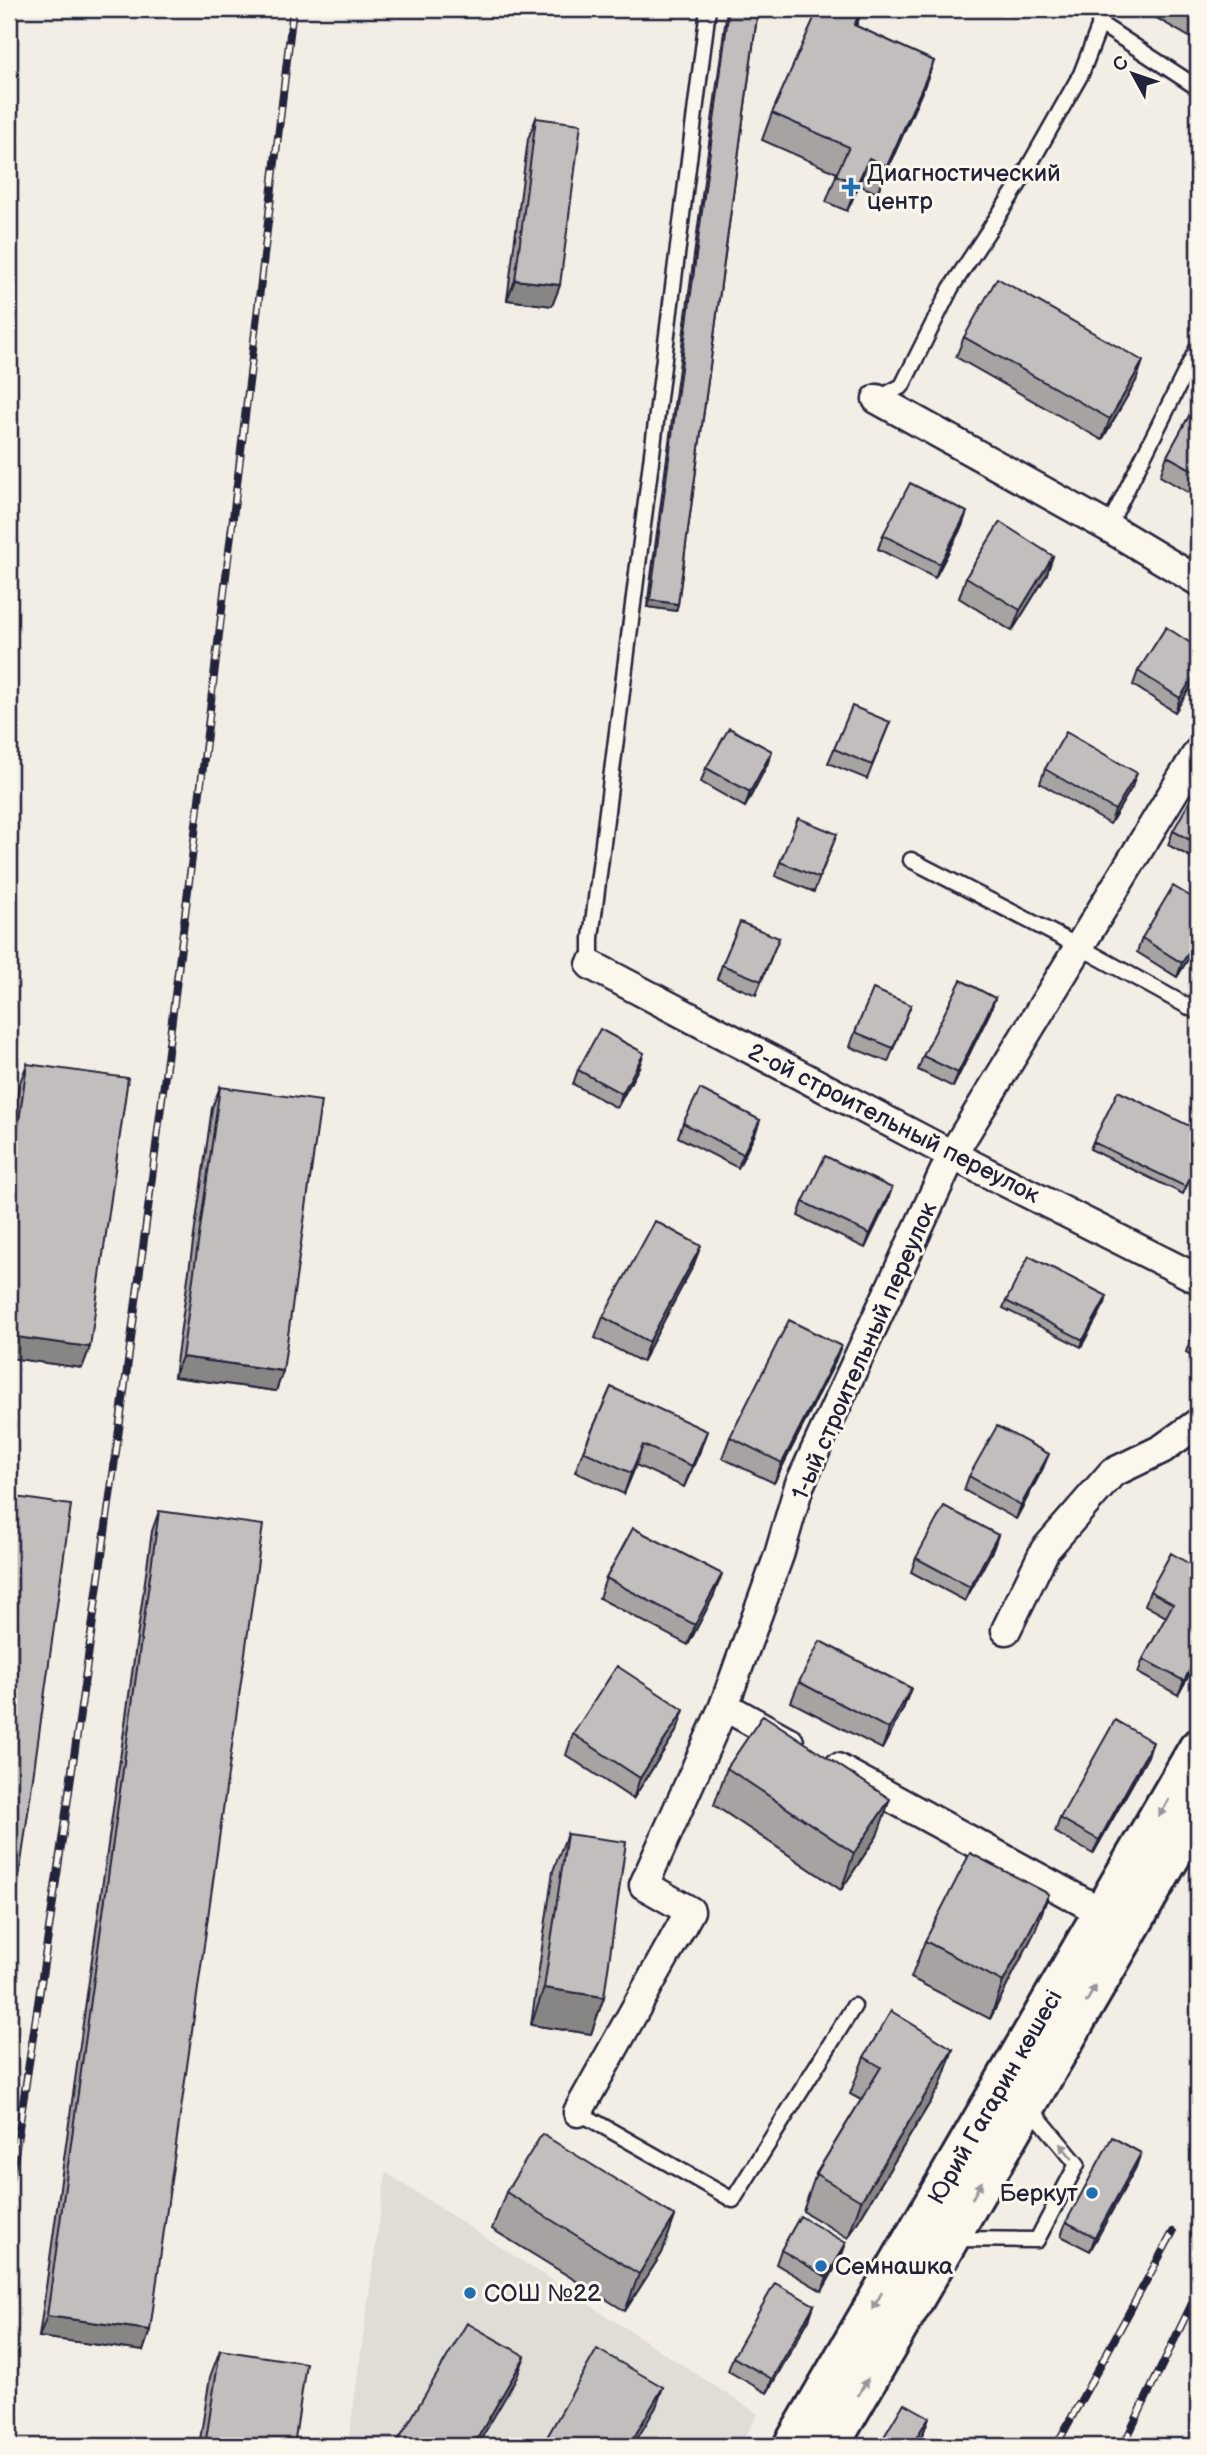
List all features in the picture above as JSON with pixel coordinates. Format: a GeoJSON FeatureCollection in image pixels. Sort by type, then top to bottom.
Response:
{"type":"FeatureCollection","features":[{"type":"Feature","properties":{"kind":"main road","name":"Юрий Гагарин көшесі"},"geometry":{"type":"LineString","coordinates":[[829,2446],[1027,2104],[1198,1749]]}},
{"type":"Feature","properties":{"kind":"main road","name":"Юрий Гагарин көшесі"},"geometry":{"type":"LineString","coordinates":[[793,2446],[1116,1920],[1198,1809]]}},
{"type":"Feature","properties":{"kind":"street"},"geometry":{"type":"LineString","coordinates":[[877,399],[1108,527],[1198,581]]}},
{"type":"Feature","properties":{"kind":"street","name":"1-ый строительный переулок"},"geometry":{"type":"LineString","coordinates":[[578,2112],[690,1911],[645,1885],[724,1706],[779,1555],[799,1486],[952,1155],[1198,752]]}},
{"type":"Feature","properties":{"kind":"street","name":"2-ой строительный переулок"},"geometry":{"type":"LineString","coordinates":[[591,965],[952,1155],[1198,1279]]}},
{"type":"Feature","properties":{"kind":"street"},"geometry":{"type":"LineString","coordinates":[[1006,1630],[1045,1550],[1112,1473],[1162,1449],[1198,1423]]}},
{"type":"Feature","properties":{"kind":"street"},"geometry":{"type":"LineString","coordinates":[[724,1706],[1116,1920]]}},
{"type":"Feature","properties":{"kind":"lane"},"geometry":{"type":"LineString","coordinates":[[591,965],[591,938],[708,9]]}},
{"type":"Feature","properties":{"kind":"lane"},"geometry":{"type":"LineString","coordinates":[[877,399],[902,386],[951,288],[1017,187],[1081,74],[1106,9]]}},
{"type":"Feature","properties":{"kind":"lane"},"geometry":{"type":"LineString","coordinates":[[1099,23],[1198,88]]}},
{"type":"Feature","properties":{"kind":"lane"},"geometry":{"type":"LineString","coordinates":[[1108,527],[1198,347]]}},
{"type":"Feature","properties":{"kind":"lane"},"geometry":{"type":"LineString","coordinates":[[911,860],[1080,947],[1198,1012]]}},
{"type":"Feature","properties":{"kind":"lane"},"geometry":{"type":"LineString","coordinates":[[578,2112],[733,2200],[854,2006]]}},
{"type":"Feature","properties":{"kind":"lane"},"geometry":{"type":"LineString","coordinates":[[949,2239],[1037,2240],[1077,2164],[1027,2104]]}},
{"type":"Feature","properties":{"kind":"shaded area","name":"СОШ №22"},"geometry":{"type":"Polygon","coordinates":[[[386,2173],[758,2414],[739,2446],[348,2446],[386,2173]]]}},
{"type":"Feature","properties":{"kind":"building"},"geometry":{"type":"Polygon","coordinates":[[[729,9],[758,9],[678,604],[650,600],[729,9]]]}},
{"type":"Feature","properties":{"kind":"building"},"geometry":{"type":"Polygon","coordinates":[[[818,9],[835,17],[838,9],[862,9],[854,25],[934,61],[887,166],[869,158],[857,184],[836,175],[849,147],[772,113],[818,9]]]}},
{"type":"Feature","properties":{"kind":"building"},"geometry":{"type":"Polygon","coordinates":[[[536,118],[581,124],[560,285],[515,280],[536,118]]]}},
{"type":"Feature","properties":{"kind":"building"},"geometry":{"type":"Polygon","coordinates":[[[997,278],[1143,361],[1110,419],[964,337],[997,278]]]}},
{"type":"Feature","properties":{"kind":"building"},"geometry":{"type":"Polygon","coordinates":[[[1198,401],[1198,473],[1167,456],[1198,401]]]}},
{"type":"Feature","properties":{"kind":"building"},"geometry":{"type":"Polygon","coordinates":[[[910,483],[967,512],[940,564],[883,535],[910,483]]]}},
{"type":"Feature","properties":{"kind":"building"},"geometry":{"type":"Polygon","coordinates":[[[1000,522],[1053,556],[1020,610],[966,577],[1000,522]]]}},
{"type":"Feature","properties":{"kind":"building"},"geometry":{"type":"Polygon","coordinates":[[[1166,627],[1198,648],[1198,669],[1180,698],[1138,671],[1166,627]]]}},
{"type":"Feature","properties":{"kind":"building"},"geometry":{"type":"Polygon","coordinates":[[[852,706],[890,722],[872,765],[834,749],[852,706]]]}},
{"type":"Feature","properties":{"kind":"building"},"geometry":{"type":"Polygon","coordinates":[[[729,728],[772,751],[750,792],[706,768],[729,728]]]}},
{"type":"Feature","properties":{"kind":"building"},"geometry":{"type":"Polygon","coordinates":[[[1066,732],[1137,773],[1115,810],[1045,769],[1066,732]]]}},
{"type":"Feature","properties":{"kind":"building"},"geometry":{"type":"Polygon","coordinates":[[[1196,790],[1198,791],[1198,844],[1173,831],[1196,790]]]}},
{"type":"Feature","properties":{"kind":"building"},"geometry":{"type":"Polygon","coordinates":[[[798,818],[837,834],[819,878],[780,862],[798,818]]]}},
{"type":"Feature","properties":{"kind":"building"},"geometry":{"type":"Polygon","coordinates":[[[1173,886],[1198,901],[1198,937],[1182,963],[1142,938],[1173,886]]]}},
{"type":"Feature","properties":{"kind":"building"},"geometry":{"type":"Polygon","coordinates":[[[740,922],[779,938],[761,981],[722,965],[740,922]]]}},
{"type":"Feature","properties":{"kind":"building"},"geometry":{"type":"Polygon","coordinates":[[[961,980],[995,998],[958,1073],[923,1056],[961,980]]]}},
{"type":"Feature","properties":{"kind":"building"},"geometry":{"type":"Polygon","coordinates":[[[873,989],[911,1005],[893,1048],[855,1032],[873,989]]]}},
{"type":"Feature","properties":{"kind":"building"},"geometry":{"type":"Polygon","coordinates":[[[600,1029],[644,1053],[622,1094],[578,1070],[600,1029]]]}},
{"type":"Feature","properties":{"kind":"building"},"geometry":{"type":"Polygon","coordinates":[[[27,1064],[128,1078],[90,1347],[9,1336],[9,1193],[27,1064]]]}},
{"type":"Feature","properties":{"kind":"building"},"geometry":{"type":"Polygon","coordinates":[[[220,1087],[321,1101],[283,1371],[182,1357],[220,1087]]]}},
{"type":"Feature","properties":{"kind":"building"},"geometry":{"type":"Polygon","coordinates":[[[700,1089],[760,1120],[743,1154],[683,1123],[700,1089]]]}},
{"type":"Feature","properties":{"kind":"building"},"geometry":{"type":"Polygon","coordinates":[[[1118,1091],[1198,1130],[1198,1161],[1186,1187],[1093,1142],[1118,1091]]]}},
{"type":"Feature","properties":{"kind":"building"},"geometry":{"type":"Polygon","coordinates":[[[825,1156],[892,1188],[870,1234],[803,1202],[825,1156]]]}},
{"type":"Feature","properties":{"kind":"building"},"geometry":{"type":"Polygon","coordinates":[[[655,1221],[701,1246],[649,1342],[603,1317],[655,1221]]]}},
{"type":"Feature","properties":{"kind":"building"},"geometry":{"type":"Polygon","coordinates":[[[1029,1256],[1107,1296],[1083,1340],[1006,1301],[1029,1256]]]}},
{"type":"Feature","properties":{"kind":"building"},"geometry":{"type":"Polygon","coordinates":[[[789,1320],[841,1346],[782,1463],[730,1437],[789,1320]]]}},
{"type":"Feature","properties":{"kind":"building"},"geometry":{"type":"Polygon","coordinates":[[[1198,1324],[1198,1342],[1191,1338],[1198,1324]]]}},
{"type":"Feature","properties":{"kind":"building"},"geometry":{"type":"Polygon","coordinates":[[[611,1387],[707,1431],[692,1466],[643,1445],[631,1473],[583,1451],[611,1387]]]}},
{"type":"Feature","properties":{"kind":"building"},"geometry":{"type":"Polygon","coordinates":[[[997,1426],[1049,1454],[1021,1505],[969,1476],[997,1426]]]}},
{"type":"Feature","properties":{"kind":"building"},"geometry":{"type":"Polygon","coordinates":[[[9,1496],[71,1505],[9,1949],[9,1496]]]}},
{"type":"Feature","properties":{"kind":"building"},"geometry":{"type":"Polygon","coordinates":[[[944,1506],[998,1535],[970,1587],[916,1558],[944,1506]]]}},
{"type":"Feature","properties":{"kind":"building"},"geometry":{"type":"Polygon","coordinates":[[[159,1511],[263,1525],[150,2330],[47,2316],[159,1511]]]}},
{"type":"Feature","properties":{"kind":"building"},"geometry":{"type":"Polygon","coordinates":[[[633,1528],[722,1574],[695,1625],[606,1578],[633,1528]]]}},
{"type":"Feature","properties":{"kind":"building"},"geometry":{"type":"Polygon","coordinates":[[[1171,1553],[1198,1569],[1198,1654],[1184,1681],[1143,1659],[1173,1604],[1150,1591],[1171,1553]]]}},
{"type":"Feature","properties":{"kind":"building"},"geometry":{"type":"Polygon","coordinates":[[[820,1641],[911,1688],[889,1729],[799,1682],[820,1641]]]}},
{"type":"Feature","properties":{"kind":"building"},"geometry":{"type":"Polygon","coordinates":[[[617,1666],[684,1710],[640,1778],[573,1734],[617,1666]]]}},
{"type":"Feature","properties":{"kind":"building"},"geometry":{"type":"Polygon","coordinates":[[[763,1715],[890,1799],[854,1853],[727,1768],[763,1715]]]}},
{"type":"Feature","properties":{"kind":"building"},"geometry":{"type":"Polygon","coordinates":[[[1115,1720],[1153,1742],[1099,1840],[1060,1818],[1115,1720]]]}},
{"type":"Feature","properties":{"kind":"building"},"geometry":{"type":"Polygon","coordinates":[[[567,1834],[626,1842],[604,1997],[544,1988],[567,1834]]]}},
{"type":"Feature","properties":{"kind":"building"},"geometry":{"type":"Polygon","coordinates":[[[970,1853],[1049,1894],[1003,1982],[925,1941],[970,1853]]]}},
{"type":"Feature","properties":{"kind":"building"},"geometry":{"type":"Polygon","coordinates":[[[891,2011],[953,2049],[861,2201],[816,2174],[881,2067],[864,2057],[891,2011]]]}},
{"type":"Feature","properties":{"kind":"building"},"geometry":{"type":"Polygon","coordinates":[[[542,2134],[675,2216],[639,2274],[506,2192],[542,2134]]]}},
{"type":"Feature","properties":{"kind":"building"},"geometry":{"type":"Polygon","coordinates":[[[1112,2137],[1141,2153],[1095,2237],[1066,2222],[1112,2137]]]}},
{"type":"Feature","properties":{"kind":"building"},"geometry":{"type":"Polygon","coordinates":[[[800,2216],[846,2243],[827,2277],[781,2250],[800,2216]]]}},
{"type":"Feature","properties":{"kind":"building"},"geometry":{"type":"Polygon","coordinates":[[[775,2283],[814,2305],[772,2379],[733,2357],[775,2283]]]}},
{"type":"Feature","properties":{"kind":"building"},"geometry":{"type":"Polygon","coordinates":[[[467,2323],[525,2356],[473,2446],[395,2446],[467,2323]]]}},
{"type":"Feature","properties":{"kind":"building"},"geometry":{"type":"Polygon","coordinates":[[[597,2349],[663,2387],[629,2446],[542,2446],[597,2349]]]}},
{"type":"Feature","properties":{"kind":"building"},"geometry":{"type":"Polygon","coordinates":[[[220,2350],[306,2363],[294,2446],[205,2446],[220,2350]]]}},
{"type":"Feature","properties":{"kind":"building"},"geometry":{"type":"Polygon","coordinates":[[[904,2403],[929,2417],[911,2446],[893,2446],[882,2440],[904,2403]]]}},
{"type":"Feature","properties":{"kind":"railway"},"geometry":{"type":"LineString","coordinates":[[9,2184],[93,1624],[129,1355],[197,817],[293,9]]}},
{"type":"Feature","properties":{"kind":"railway"},"geometry":{"type":"LineString","coordinates":[[1056,2446],[1173,2232]]}},
{"type":"Feature","properties":{"kind":"railway"},"geometry":{"type":"LineString","coordinates":[[1123,2446],[1198,2291]]}},
{"type":"Feature","properties":{"kind":"place","name":"Диагностический центр"},"geometry":{"type":"Point","coordinates":[851,187]}},
{"type":"Feature","properties":{"kind":"place","name":"Беркут"},"geometry":{"type":"Point","coordinates":[1092,2193]}},
{"type":"Feature","properties":{"kind":"place","name":"Семнашка"},"geometry":{"type":"Point","coordinates":[821,2266]}},
{"type":"Feature","properties":{"kind":"place","name":"СОШ №22"},"geometry":{"type":"Point","coordinates":[470,2293]}}]}
